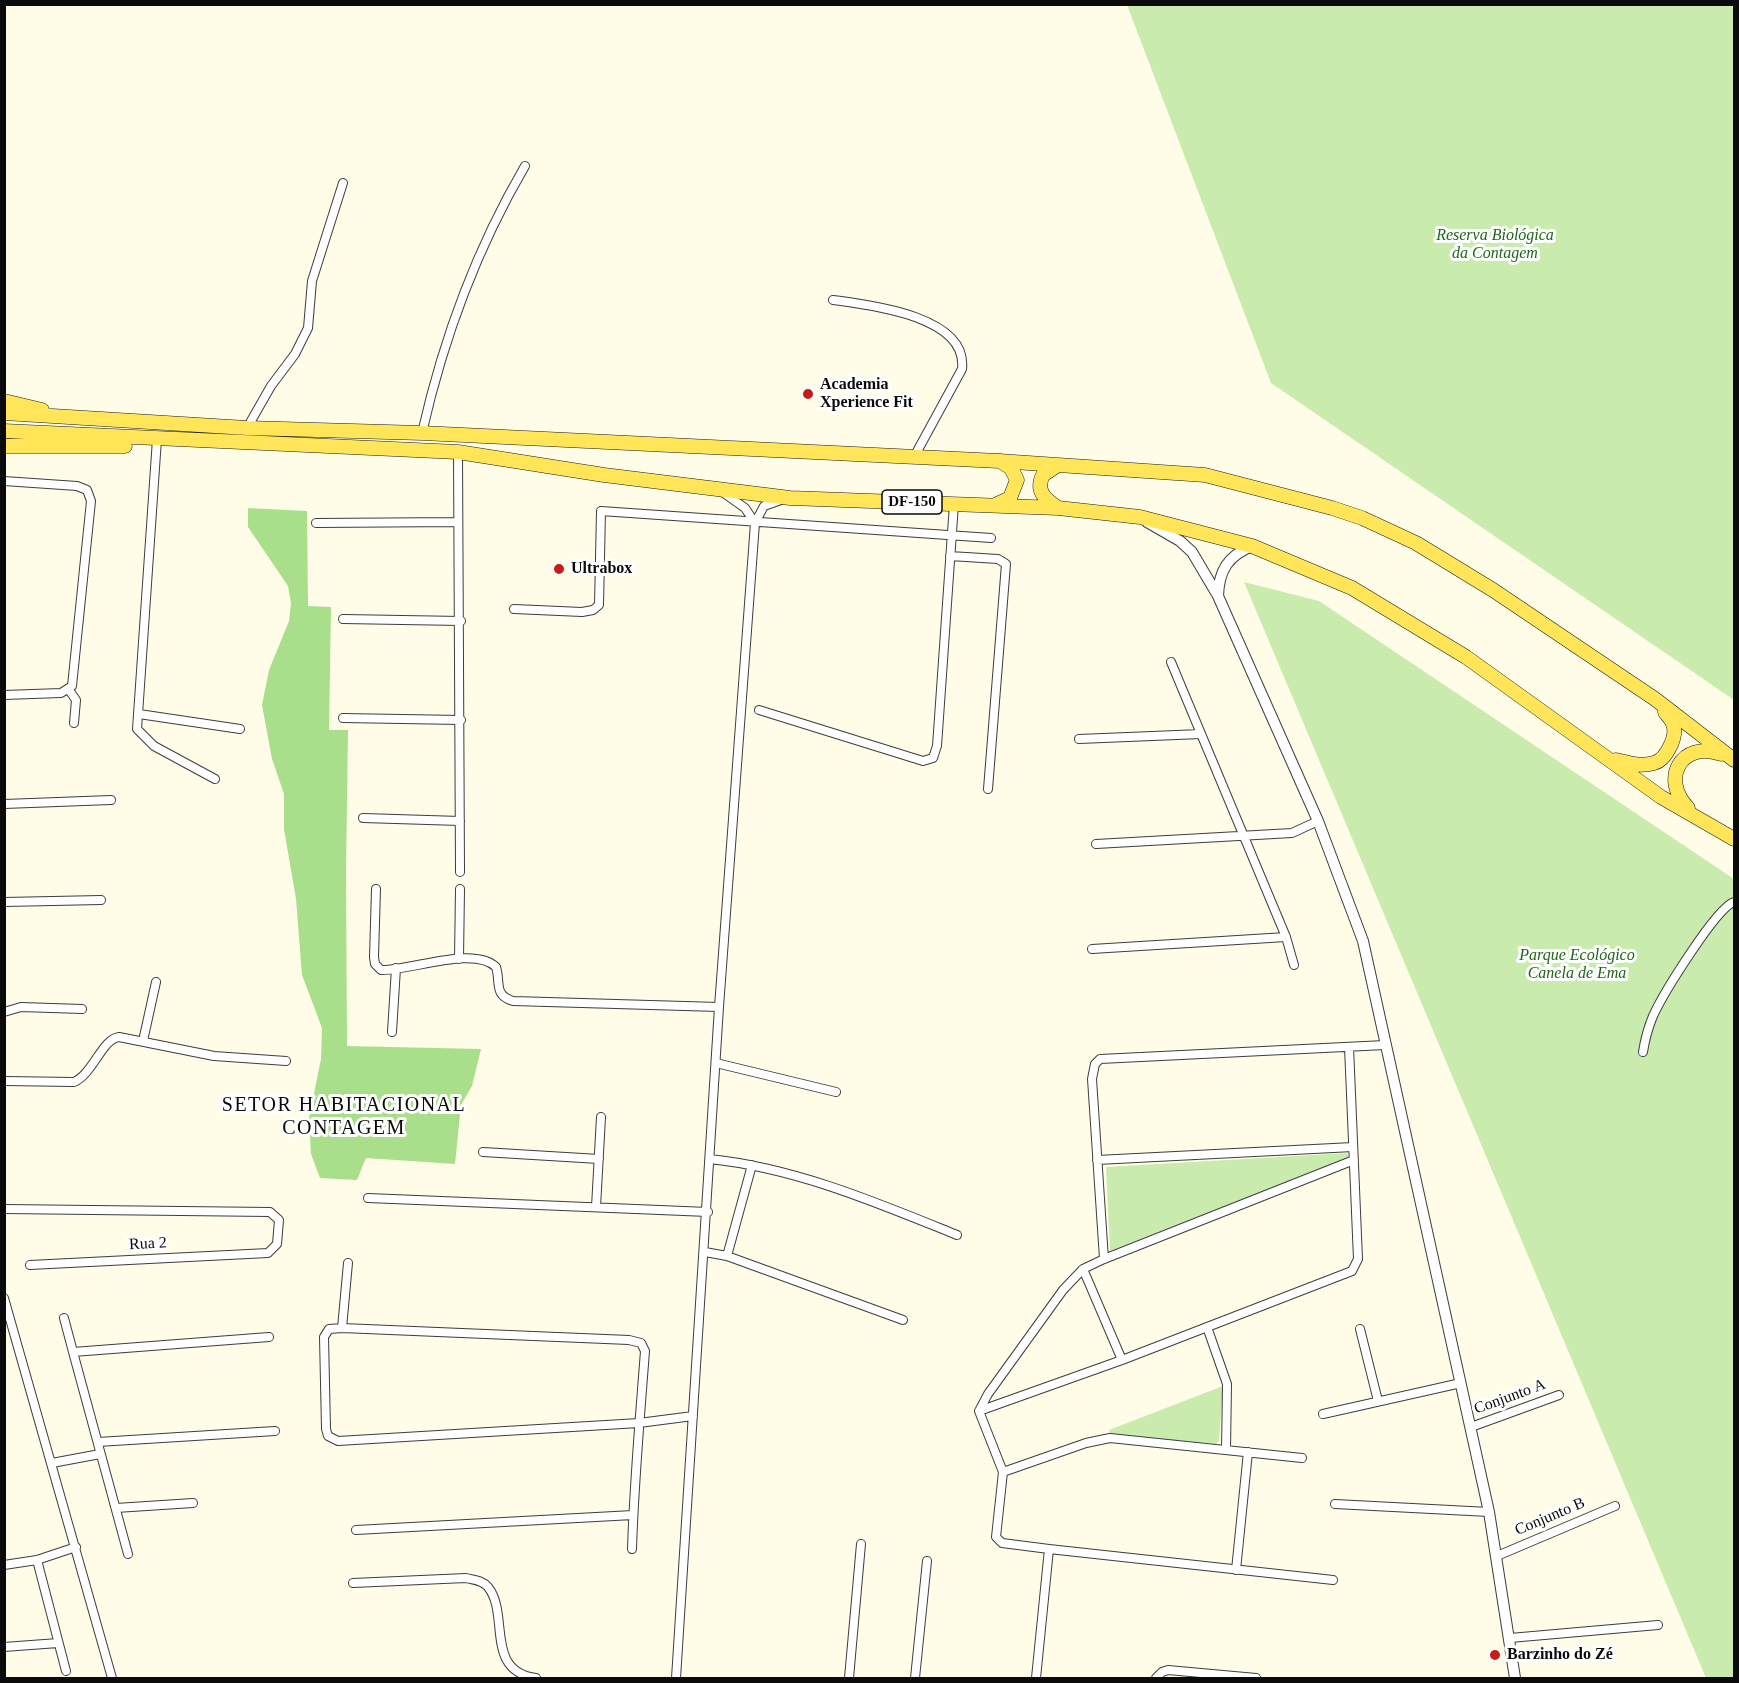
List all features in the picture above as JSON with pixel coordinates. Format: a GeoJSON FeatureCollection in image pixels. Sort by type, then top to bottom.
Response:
{"type":"FeatureCollection","features":[{"type":"Feature","properties":{"kind":"main road"},"geometry":{"type":"LineString","coordinates":[[4,401],[79,419]]}},
{"type":"Feature","properties":{"kind":"main road"},"geometry":{"type":"LineString","coordinates":[[4,413],[247,428],[422,433],[999,461],[1205,475],[1300,499],[1362,518],[1416,543],[1466,573],[1655,699],[1733,759]]}},
{"type":"Feature","properties":{"kind":"main road","name":"DF-150"},"geometry":{"type":"LineString","coordinates":[[4,431],[458,452],[790,498],[997,504],[1140,517],[1252,546],[1352,588],[1430,633],[1661,797],[1734,838]]}},
{"type":"Feature","properties":{"kind":"main road"},"geometry":{"type":"LineString","coordinates":[[4,446],[128,446],[153,439]]}},
{"type":"Feature","properties":{"kind":"main road"},"geometry":{"type":"LineString","coordinates":[[997,504],[1010,498],[1017,480],[1011,468],[999,461]]}},
{"type":"Feature","properties":{"kind":"main road"},"geometry":{"type":"LineString","coordinates":[[1058,465],[1043,475],[1040,487],[1043,497],[1058,508]]}},
{"type":"Feature","properties":{"kind":"main road"},"geometry":{"type":"LineString","coordinates":[[1605,757],[1635,765],[1656,763],[1665,755],[1673,737],[1674,724],[1655,699]]}},
{"type":"Feature","properties":{"kind":"main road"},"geometry":{"type":"LineString","coordinates":[[1698,818],[1676,796],[1674,781],[1680,762],[1693,751],[1709,750],[1733,759]]}},
{"type":"Feature","properties":{"kind":"street"},"geometry":{"type":"LineString","coordinates":[[422,433],[433,384],[458,309],[525,166]]}},
{"type":"Feature","properties":{"kind":"street"},"geometry":{"type":"LineString","coordinates":[[247,428],[271,386],[296,354],[308,328],[312,281],[343,183]]}},
{"type":"Feature","properties":{"kind":"street"},"geometry":{"type":"LineString","coordinates":[[833,300],[888,308],[910,314],[937,328],[958,348],[963,359],[962,369],[914,457]]}},
{"type":"Feature","properties":{"kind":"street"},"geometry":{"type":"LineString","coordinates":[[153,439],[137,729],[146,740],[215,779]]}},
{"type":"Feature","properties":{"kind":"street"},"geometry":{"type":"LineString","coordinates":[[458,452],[461,621],[460,872]]}},
{"type":"Feature","properties":{"kind":"street"},"geometry":{"type":"LineString","coordinates":[[4,481],[77,486],[90,494],[74,681],[69,690]]}},
{"type":"Feature","properties":{"kind":"street"},"geometry":{"type":"LineString","coordinates":[[720,490],[745,508],[755,523]]}},
{"type":"Feature","properties":{"kind":"street"},"geometry":{"type":"LineString","coordinates":[[676,1678],[708,1212],[719,1007],[755,523],[764,506],[790,498]]}},
{"type":"Feature","properties":{"kind":"street"},"geometry":{"type":"LineString","coordinates":[[759,710],[923,761],[933,758],[937,746],[954,504]]}},
{"type":"Feature","properties":{"kind":"street"},"geometry":{"type":"LineString","coordinates":[[514,609],[582,612],[593,610],[599,605],[601,511],[991,538]]}},
{"type":"Feature","properties":{"kind":"street"},"geometry":{"type":"LineString","coordinates":[[1140,517],[1180,541],[1192,552],[1218,596],[1318,820],[1363,941],[1489,1512],[1515,1678]]}},
{"type":"Feature","properties":{"kind":"street"},"geometry":{"type":"LineString","coordinates":[[316,524],[458,522]]}},
{"type":"Feature","properties":{"kind":"street"},"geometry":{"type":"LineString","coordinates":[[1218,596],[1220,578],[1227,562],[1234,555],[1252,546]]}},
{"type":"Feature","properties":{"kind":"street"},"geometry":{"type":"LineString","coordinates":[[950,556],[998,559],[1006,564],[988,789]]}},
{"type":"Feature","properties":{"kind":"street"},"geometry":{"type":"LineString","coordinates":[[343,619],[461,621]]}},
{"type":"Feature","properties":{"kind":"street"},"geometry":{"type":"LineString","coordinates":[[1172,662],[1286,937],[1294,965]]}},
{"type":"Feature","properties":{"kind":"street"},"geometry":{"type":"LineString","coordinates":[[4,695],[69,690]]}},
{"type":"Feature","properties":{"kind":"street"},"geometry":{"type":"LineString","coordinates":[[69,690],[75,700],[74,723]]}},
{"type":"Feature","properties":{"kind":"street"},"geometry":{"type":"LineString","coordinates":[[138,714],[240,729]]}},
{"type":"Feature","properties":{"kind":"street"},"geometry":{"type":"LineString","coordinates":[[343,718],[461,720]]}},
{"type":"Feature","properties":{"kind":"street"},"geometry":{"type":"LineString","coordinates":[[1079,739],[1201,734]]}},
{"type":"Feature","properties":{"kind":"street"},"geometry":{"type":"LineString","coordinates":[[4,804],[111,800]]}},
{"type":"Feature","properties":{"kind":"street"},"geometry":{"type":"LineString","coordinates":[[363,818],[460,821]]}},
{"type":"Feature","properties":{"kind":"street"},"geometry":{"type":"LineString","coordinates":[[1096,844],[1292,833],[1318,820]]}},
{"type":"Feature","properties":{"kind":"street"},"geometry":{"type":"LineString","coordinates":[[376,889],[375,964],[381,970],[459,959],[487,960],[498,972],[498,992],[513,1001],[719,1007]]}},
{"type":"Feature","properties":{"kind":"street"},"geometry":{"type":"LineString","coordinates":[[459,959],[460,889]]}},
{"type":"Feature","properties":{"kind":"street"},"geometry":{"type":"LineString","coordinates":[[4,902],[101,900]]}},
{"type":"Feature","properties":{"kind":"street"},"geometry":{"type":"LineString","coordinates":[[1643,1052],[1646,1034],[1654,1013],[1719,913],[1727,904],[1734,902]]}},
{"type":"Feature","properties":{"kind":"street"},"geometry":{"type":"LineString","coordinates":[[1092,949],[1286,937]]}},
{"type":"Feature","properties":{"kind":"street"},"geometry":{"type":"LineString","coordinates":[[392,1032],[396,968]]}},
{"type":"Feature","properties":{"kind":"street"},"geometry":{"type":"LineString","coordinates":[[143,1041],[156,982]]}},
{"type":"Feature","properties":{"kind":"street"},"geometry":{"type":"LineString","coordinates":[[5,1012],[21,1007],[82,1009]]}},
{"type":"Feature","properties":{"kind":"street"},"geometry":{"type":"LineString","coordinates":[[4,1081],[74,1082],[82,1078],[114,1038],[143,1041],[214,1056],[286,1061]]}},
{"type":"Feature","properties":{"kind":"street"},"geometry":{"type":"LineString","coordinates":[[1104,1258],[1092,1079],[1095,1064],[1100,1059],[1385,1045]]}},
{"type":"Feature","properties":{"kind":"street"},"geometry":{"type":"LineString","coordinates":[[979,1411],[1122,1360],[1352,1271],[1358,1259],[1349,1047]]}},
{"type":"Feature","properties":{"kind":"street"},"geometry":{"type":"LineString","coordinates":[[716,1063],[836,1092]]}},
{"type":"Feature","properties":{"kind":"street"},"geometry":{"type":"LineString","coordinates":[[596,1207],[601,1117]]}},
{"type":"Feature","properties":{"kind":"street"},"geometry":{"type":"LineString","coordinates":[[1097,1160],[1353,1147]]}},
{"type":"Feature","properties":{"kind":"street"},"geometry":{"type":"LineString","coordinates":[[483,1152],[599,1159]]}},
{"type":"Feature","properties":{"kind":"street"},"geometry":{"type":"LineString","coordinates":[[711,1159],[752,1165],[848,1193],[957,1235]]}},
{"type":"Feature","properties":{"kind":"street"},"geometry":{"type":"LineString","coordinates":[[979,1411],[988,1394],[1063,1290],[1083,1269],[1104,1258],[1354,1160]]}},
{"type":"Feature","properties":{"kind":"street"},"geometry":{"type":"LineString","coordinates":[[727,1256],[752,1165]]}},
{"type":"Feature","properties":{"kind":"street"},"geometry":{"type":"LineString","coordinates":[[368,1198],[708,1212]]}},
{"type":"Feature","properties":{"kind":"street","name":"Rua 2"},"geometry":{"type":"LineString","coordinates":[[4,1209],[270,1212],[276,1216],[279,1226],[277,1244],[268,1253],[30,1265]]}},
{"type":"Feature","properties":{"kind":"street"},"geometry":{"type":"LineString","coordinates":[[705,1252],[727,1256],[903,1320]]}},
{"type":"Feature","properties":{"kind":"street"},"geometry":{"type":"LineString","coordinates":[[342,1328],[348,1263]]}},
{"type":"Feature","properties":{"kind":"street"},"geometry":{"type":"LineString","coordinates":[[1083,1269],[1122,1360]]}},
{"type":"Feature","properties":{"kind":"street"},"geometry":{"type":"LineString","coordinates":[[4,1298],[112,1678]]}},
{"type":"Feature","properties":{"kind":"street"},"geometry":{"type":"LineString","coordinates":[[64,1318],[128,1554]]}},
{"type":"Feature","properties":{"kind":"street"},"geometry":{"type":"LineString","coordinates":[[1207,1327],[1227,1384],[1226,1450]]}},
{"type":"Feature","properties":{"kind":"street"},"geometry":{"type":"LineString","coordinates":[[632,1549],[639,1423],[645,1351],[641,1344],[635,1341],[342,1328],[329,1329],[324,1337],[326,1428],[332,1439],[639,1423],[693,1416]]}},
{"type":"Feature","properties":{"kind":"street"},"geometry":{"type":"LineString","coordinates":[[1360,1329],[1378,1401]]}},
{"type":"Feature","properties":{"kind":"street"},"geometry":{"type":"LineString","coordinates":[[73,1352],[269,1337]]}},
{"type":"Feature","properties":{"kind":"street"},"geometry":{"type":"LineString","coordinates":[[1323,1414],[1461,1383]]}},
{"type":"Feature","properties":{"kind":"street","name":"Conjunto A"},"geometry":{"type":"LineString","coordinates":[[1471,1427],[1559,1395]]}},
{"type":"Feature","properties":{"kind":"street"},"geometry":{"type":"LineString","coordinates":[[979,1411],[1004,1472],[996,1537],[1002,1543],[1333,1580]]}},
{"type":"Feature","properties":{"kind":"street"},"geometry":{"type":"LineString","coordinates":[[98,1442],[275,1431]]}},
{"type":"Feature","properties":{"kind":"street"},"geometry":{"type":"LineString","coordinates":[[1004,1472],[1086,1443],[1110,1438],[1302,1458]]}},
{"type":"Feature","properties":{"kind":"street"},"geometry":{"type":"LineString","coordinates":[[1236,1570],[1248,1452]]}},
{"type":"Feature","properties":{"kind":"street"},"geometry":{"type":"LineString","coordinates":[[52,1463],[100,1454]]}},
{"type":"Feature","properties":{"kind":"street"},"geometry":{"type":"LineString","coordinates":[[116,1508],[193,1503]]}},
{"type":"Feature","properties":{"kind":"street"},"geometry":{"type":"LineString","coordinates":[[1335,1504],[1489,1512]]}},
{"type":"Feature","properties":{"kind":"street","name":"Conjunto B"},"geometry":{"type":"LineString","coordinates":[[1497,1556],[1615,1506]]}},
{"type":"Feature","properties":{"kind":"street"},"geometry":{"type":"LineString","coordinates":[[356,1530],[633,1515]]}},
{"type":"Feature","properties":{"kind":"street"},"geometry":{"type":"LineString","coordinates":[[849,1678],[861,1544]]}},
{"type":"Feature","properties":{"kind":"street"},"geometry":{"type":"LineString","coordinates":[[4,1565],[37,1560],[76,1547]]}},
{"type":"Feature","properties":{"kind":"street"},"geometry":{"type":"LineString","coordinates":[[1036,1678],[1049,1549]]}},
{"type":"Feature","properties":{"kind":"street"},"geometry":{"type":"LineString","coordinates":[[37,1560],[66,1671]]}},
{"type":"Feature","properties":{"kind":"street"},"geometry":{"type":"LineString","coordinates":[[915,1678],[927,1561]]}},
{"type":"Feature","properties":{"kind":"street"},"geometry":{"type":"LineString","coordinates":[[353,1583],[466,1578],[480,1581],[487,1586],[492,1595],[504,1654],[510,1666],[523,1676],[536,1678]]}},
{"type":"Feature","properties":{"kind":"street"},"geometry":{"type":"LineString","coordinates":[[1510,1638],[1658,1625]]}},
{"type":"Feature","properties":{"kind":"street"},"geometry":{"type":"LineString","coordinates":[[4,1647],[57,1643]]}},
{"type":"Feature","properties":{"kind":"street"},"geometry":{"type":"LineString","coordinates":[[1156,1678],[1168,1670],[1256,1678]]}},
{"type":"Feature","properties":{"kind":"green space","name":"Reserva Biológica da Contagem"},"geometry":{"type":"Polygon","coordinates":[[[1127,5],[1734,5],[1734,700],[1271,383],[1127,5]]]}},
{"type":"Feature","properties":{"kind":"green space"},"geometry":{"type":"Polygon","coordinates":[[[248,508],[307,511],[308,606],[331,607],[329,730],[348,730],[347,1046],[481,1049],[472,1086],[461,1105],[455,1164],[366,1158],[357,1180],[320,1178],[311,1154],[309,1118],[321,1059],[322,1028],[302,975],[296,899],[284,829],[284,794],[272,759],[262,705],[269,670],[289,621],[291,603],[288,586],[248,527],[248,508]]]}},
{"type":"Feature","properties":{"kind":"green space","name":"Parque Ecológico Canela de Ema"},"geometry":{"type":"Polygon","coordinates":[[[1244,582],[1319,601],[1734,879],[1734,1678],[1706,1678],[1244,582]]]}},
{"type":"Feature","properties":{"kind":"green space"},"geometry":{"type":"Polygon","coordinates":[[[1348,1153],[1348,1158],[1110,1251],[1106,1167],[1348,1153]]]}},
{"type":"Feature","properties":{"kind":"green space"},"geometry":{"type":"Polygon","coordinates":[[[1223,1386],[1219,1441],[1216,1444],[1110,1434],[1109,1430],[1223,1386]]]}},
{"type":"Feature","properties":{"kind":"place","name":"Academia Xperience Fit"},"geometry":{"type":"Point","coordinates":[808,394]}},
{"type":"Feature","properties":{"kind":"place","name":"Ultrabox"},"geometry":{"type":"Point","coordinates":[559,569]}},
{"type":"Feature","properties":{"kind":"place","name":"Barzinho do Zé"},"geometry":{"type":"Point","coordinates":[1495,1655]}},
{"type":"Feature","properties":{"kind":"district","name":"SETOR HABITACIONAL CONTAGEM"},"geometry":{"type":"Point","coordinates":[344,1118]}}]}
